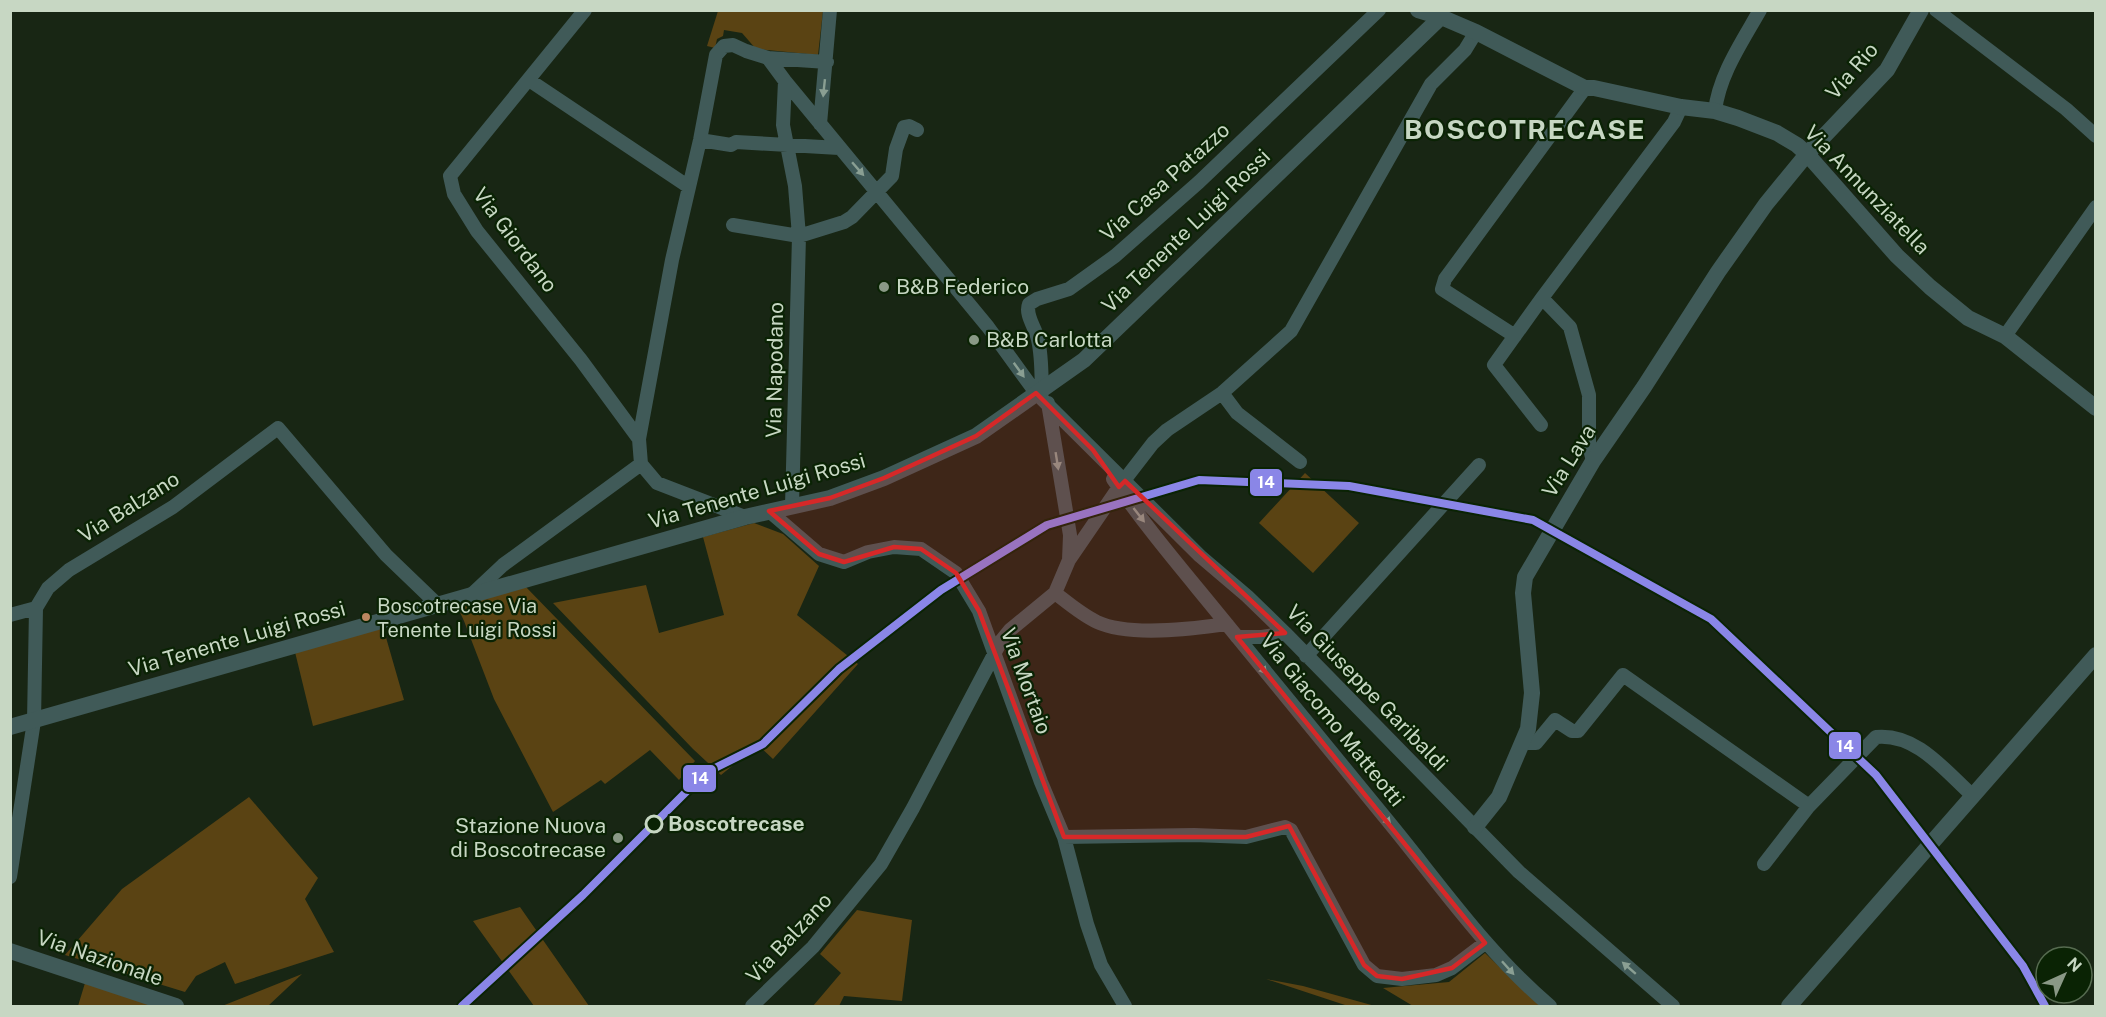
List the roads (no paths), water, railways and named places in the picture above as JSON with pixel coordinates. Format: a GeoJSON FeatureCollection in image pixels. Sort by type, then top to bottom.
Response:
{"type":"FeatureCollection","features":[{"type":"Feature","properties":{"kind":"street","name":"Via Giordano"},"geometry":{"type":"LineString","coordinates":[[585,10],[450,176],[454,194],[477,231],[581,360],[639,439]]}},
{"type":"Feature","properties":{"kind":"street"},"geometry":{"type":"LineString","coordinates":[[820,124],[830,10]]}},
{"type":"Feature","properties":{"kind":"street","name":"Via Casa Patazzo"},"geometry":{"type":"LineString","coordinates":[[1042,395],[1040,353],[1037,336],[1028,312],[1029,304],[1037,299],[1069,289],[1115,256],[1199,183],[1379,10]]}},
{"type":"Feature","properties":{"kind":"street","name":"Via Annunziatella"},"geometry":{"type":"LineString","coordinates":[[1418,10],[1476,32],[1585,88],[1605,90],[1681,107],[1715,111],[1777,133],[1807,154],[1897,256],[1930,287],[1968,318],[2005,336],[2096,408]]}},
{"type":"Feature","properties":{"kind":"street"},"geometry":{"type":"LineString","coordinates":[[1715,111],[1726,71],[1760,10]]}},
{"type":"Feature","properties":{"kind":"street","name":"Via Rio"},"geometry":{"type":"LineString","coordinates":[[1807,154],[1887,70],[1921,10]]}},
{"type":"Feature","properties":{"kind":"street"},"geometry":{"type":"LineString","coordinates":[[1936,10],[2066,109],[2096,136]]}},
{"type":"Feature","properties":{"kind":"street","name":"Via Tenente Luigi Rossi"},"geometry":{"type":"LineString","coordinates":[[10,727],[745,517],[830,498],[884,478],[975,436],[1042,395],[1084,360],[1441,17]]}},
{"type":"Feature","properties":{"kind":"street"},"geometry":{"type":"LineString","coordinates":[[1227,624],[1179,630],[1114,628],[1096,622],[1055,593],[1069,560],[1153,443],[1167,430],[1222,393],[1291,331],[1431,84],[1465,50],[1476,32]]}},
{"type":"Feature","properties":{"kind":"street"},"geometry":{"type":"LineString","coordinates":[[745,517],[657,483],[641,464],[639,439],[672,260],[700,140],[716,55],[724,46],[733,45],[768,58],[827,63]]}},
{"type":"Feature","properties":{"kind":"street"},"geometry":{"type":"LineString","coordinates":[[768,58],[784,81],[878,192],[1042,395],[1070,535],[1069,560]]}},
{"type":"Feature","properties":{"kind":"street"},"geometry":{"type":"LineString","coordinates":[[529,80],[689,187]]}},
{"type":"Feature","properties":{"kind":"street","name":"Via Napodano"},"geometry":{"type":"LineString","coordinates":[[784,81],[783,125],[795,186],[799,236],[792,506]]}},
{"type":"Feature","properties":{"kind":"street"},"geometry":{"type":"LineString","coordinates":[[1515,336],[1442,290],[1445,279],[1585,88]]}},
{"type":"Feature","properties":{"kind":"street"},"geometry":{"type":"LineString","coordinates":[[1541,425],[1494,365],[1674,122],[1681,107]]}},
{"type":"Feature","properties":{"kind":"street"},"geometry":{"type":"LineString","coordinates":[[734,225],[799,236],[844,222],[852,217],[892,176],[896,150],[904,127],[909,126],[917,130]]}},
{"type":"Feature","properties":{"kind":"street"},"geometry":{"type":"LineString","coordinates":[[700,140],[732,145],[736,142],[839,148]]}},
{"type":"Feature","properties":{"kind":"street","name":"Via Lava"},"geometry":{"type":"LineString","coordinates":[[1475,827],[1499,797],[1528,729],[1532,693],[1523,593],[1525,577],[1593,461],[1718,272],[1766,204],[1807,154]]}},
{"type":"Feature","properties":{"kind":"street"},"geometry":{"type":"LineString","coordinates":[[2005,336],[2096,207]]}},
{"type":"Feature","properties":{"kind":"street"},"geometry":{"type":"LineString","coordinates":[[1542,298],[1570,327],[1589,395],[1589,445],[1593,461]]}},
{"type":"Feature","properties":{"kind":"street"},"geometry":{"type":"LineString","coordinates":[[1222,393],[1237,413],[1300,462]]}},
{"type":"Feature","properties":{"kind":"street","name":"Via Giacomo Matteotti"},"geometry":{"type":"LineString","coordinates":[[1042,395],[1122,484],[1237,637],[1423,863],[1485,943],[1520,981],[1550,1006]]}},
{"type":"Feature","properties":{"kind":"street","name":"Via Balzano"},"geometry":{"type":"LineString","coordinates":[[36,608],[48,588],[69,570],[174,507],[278,428],[387,555],[438,605]]}},
{"type":"Feature","properties":{"kind":"street"},"geometry":{"type":"LineString","coordinates":[[470,596],[503,565],[641,464]]}},
{"type":"Feature","properties":{"kind":"street"},"geometry":{"type":"LineString","coordinates":[[1306,656],[1479,465]]}},
{"type":"Feature","properties":{"kind":"street","name":"Via Giuseppe Garibaldi"},"geometry":{"type":"LineString","coordinates":[[1122,484],[1285,633],[1518,872],[1673,1006]]}},
{"type":"Feature","properties":{"kind":"street","name":"Via Mortaio"},"geometry":{"type":"LineString","coordinates":[[769,511],[819,554],[844,562],[868,552],[894,547],[921,549],[956,573],[979,611],[1064,837],[1087,924],[1101,965],[1125,1006]]}},
{"type":"Feature","properties":{"kind":"street","name":"Via Balzano"},"geometry":{"type":"LineString","coordinates":[[752,1006],[813,947],[881,864],[1001,641],[1010,630],[1055,593]]}},
{"type":"Feature","properties":{"kind":"street"},"geometry":{"type":"LineString","coordinates":[[10,615],[36,608],[34,720],[10,877]]}},
{"type":"Feature","properties":{"kind":"street"},"geometry":{"type":"LineString","coordinates":[[1237,637],[1262,637],[1285,633]]}},
{"type":"Feature","properties":{"kind":"street"},"geometry":{"type":"LineString","coordinates":[[1789,1006],[2096,655]]}},
{"type":"Feature","properties":{"kind":"street"},"geometry":{"type":"LineString","coordinates":[[1523,743],[1536,743],[1556,720],[1572,731],[1578,731],[1623,675],[1809,806]]}},
{"type":"Feature","properties":{"kind":"street"},"geometry":{"type":"LineString","coordinates":[[1764,864],[1809,806],[1876,737],[1889,736],[1920,747],[1973,796]]}},
{"type":"Feature","properties":{"kind":"street"},"geometry":{"type":"LineString","coordinates":[[1064,837],[1194,835],[1246,837],[1285,827],[1291,830],[1364,965],[1377,976],[1402,979],[1436,975],[1452,968],[1485,943]]}},
{"type":"Feature","properties":{"kind":"street","name":"Via Nazionale"},"geometry":{"type":"LineString","coordinates":[[10,951],[176,1006]]}},
{"type":"Feature","properties":{"kind":"place","name":"B&B Federico"},"geometry":{"type":"Point","coordinates":[884,287]}},
{"type":"Feature","properties":{"kind":"place","name":"B&B Carlotta"},"geometry":{"type":"Point","coordinates":[974,340]}},
{"type":"Feature","properties":{"kind":"place","name":"Boscotrecase Via Tenente Luigi Rossi"},"geometry":{"type":"Point","coordinates":[366,617]}},
{"type":"Feature","properties":{"kind":"place","name":"Boscotrecase"},"geometry":{"type":"Point","coordinates":[654,824]}},
{"type":"Feature","properties":{"kind":"place","name":"Stazione Nuova di Boscotrecase"},"geometry":{"type":"Point","coordinates":[618,838]}},
{"type":"Feature","properties":{"kind":"district","name":"BOSCOTRECASE"},"geometry":{"type":"Point","coordinates":[1525,130]}}]}
